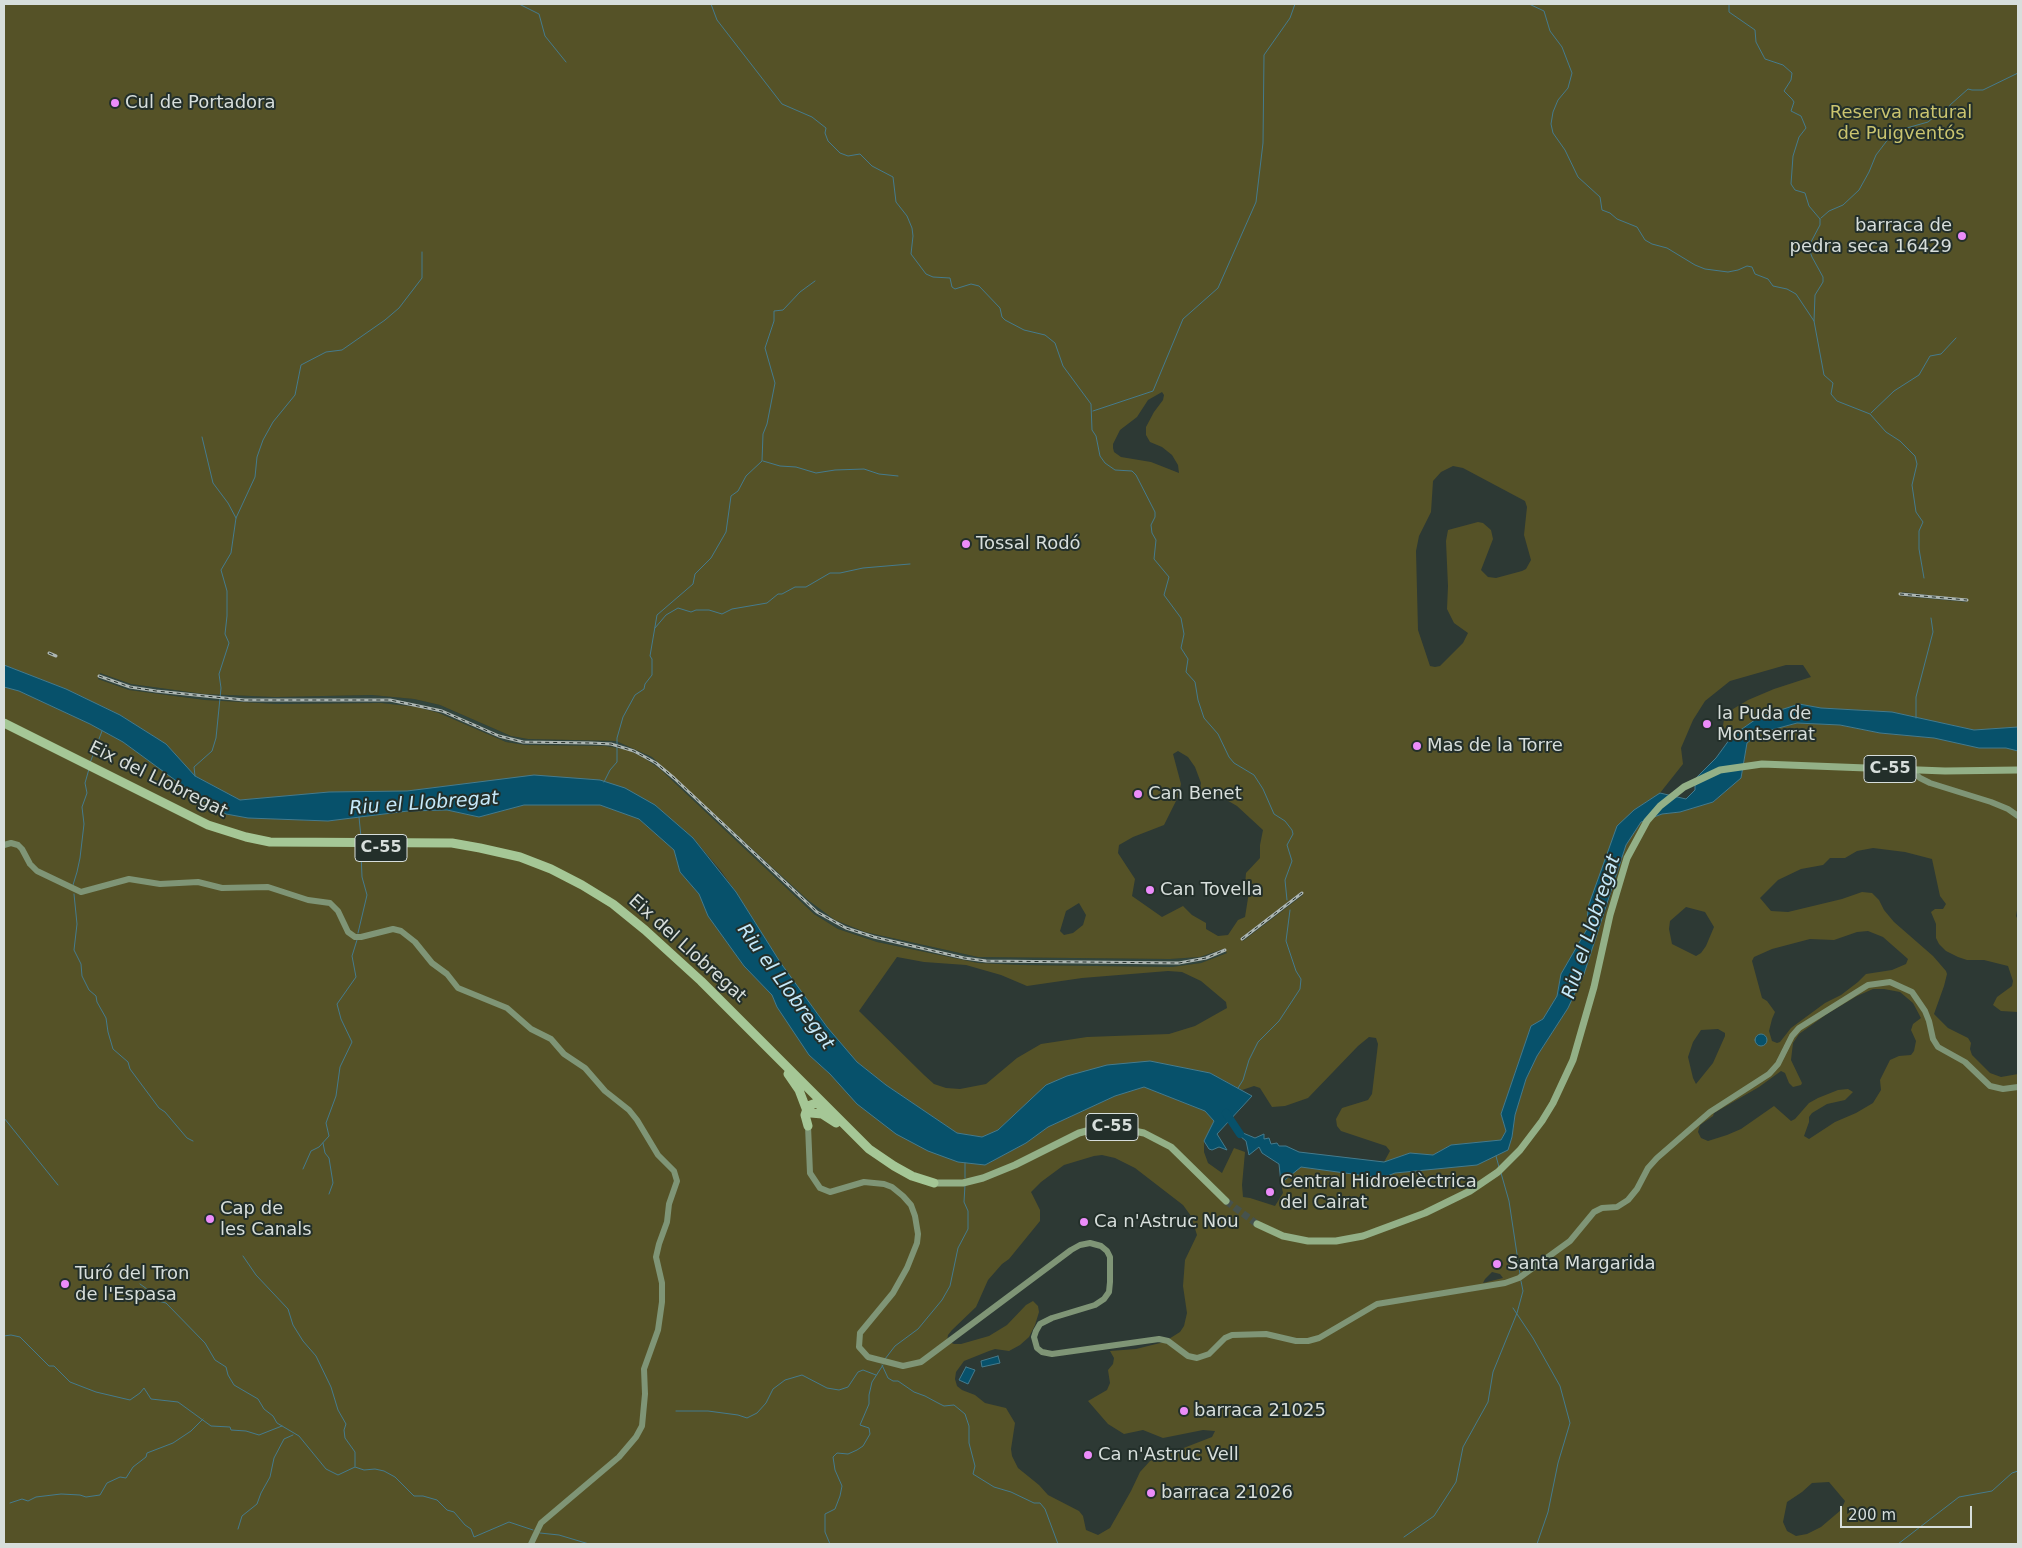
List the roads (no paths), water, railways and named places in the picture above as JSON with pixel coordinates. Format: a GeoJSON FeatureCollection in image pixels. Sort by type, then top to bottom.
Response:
{"type":"FeatureCollection","features":[{"type":"Feature","properties":{"kind":"highway","name":"Eix del Llobregat"},"geometry":{"type":"LineString","coordinates":[[4,723],[208,825],[246,837],[270,842],[452,844],[520,857],[551,869],[613,904],[645,930],[701,981],[804,1084],[862,1148],[882,1164],[904,1176],[925,1183],[938,1184]]}},
{"type":"Feature","properties":{"kind":"highway","name":"Eix del Llobregat"},"geometry":{"type":"LineString","coordinates":[[4,728],[207,829],[237,840],[277,847],[340,849],[418,847],[467,850],[519,862],[559,878],[611,908],[637,928],[688,974],[786,1073],[812,1110]]}},
{"type":"Feature","properties":{"kind":"highway","name":"C-55"},"geometry":{"type":"LineString","coordinates":[[804,1084],[816,1099],[812,1110]]}},
{"type":"Feature","properties":{"kind":"highway"},"geometry":{"type":"LineString","coordinates":[[808,1126],[812,1110],[840,1124]]}},
{"type":"Feature","properties":{"kind":"main road","name":"C-55"},"geometry":{"type":"LineString","coordinates":[[1257,1224],[1289,1238],[1315,1242],[1336,1242],[1363,1236],[1454,1200],[1485,1182],[1508,1163],[1534,1133],[1553,1103],[1573,1060],[1590,1004],[1627,858],[1647,822],[1674,794],[1694,781],[1720,770],[1762,764],[1911,770],[2018,770]]}},
{"type":"Feature","properties":{"kind":"main road","name":"Eix del Llobregat"},"geometry":{"type":"LineString","coordinates":[[938,1184],[964,1183],[982,1178],[1079,1133],[1098,1128],[1119,1128],[1144,1133],[1171,1147],[1226,1201]]}},
{"type":"Feature","properties":{"kind":"street"},"geometry":{"type":"LineString","coordinates":[[1911,770],[1920,778],[1930,783],[1992,802],[2018,816]]}},
{"type":"Feature","properties":{"kind":"street"},"geometry":{"type":"LineString","coordinates":[[4,845],[11,843],[18,845],[30,864],[37,871],[78,891],[89,891],[116,881],[128,879],[160,884],[198,882],[222,888],[268,887],[308,900],[331,904],[338,911],[346,930],[353,936],[361,937],[389,930],[399,930],[415,942],[432,963],[447,974],[458,988],[507,1008],[531,1029],[550,1039],[564,1054],[585,1068],[605,1092],[629,1110],[637,1120],[658,1154],[674,1171],[677,1181],[669,1204],[667,1222],[656,1257],[663,1287],[662,1302],[658,1330],[644,1369],[645,1394],[642,1426],[636,1437],[619,1457],[541,1523],[531,1544]]}},
{"type":"Feature","properties":{"kind":"street"},"geometry":{"type":"LineString","coordinates":[[808,1126],[810,1172],[820,1188],[830,1192],[864,1182],[884,1184],[903,1196],[915,1216],[918,1237],[907,1268],[894,1293],[860,1333],[859,1347],[868,1357],[900,1365],[911,1365],[921,1362],[1071,1250],[1087,1243],[1098,1244],[1108,1254],[1111,1266],[1109,1292],[1104,1299],[1095,1305],[1052,1318],[1040,1324],[1034,1341],[1037,1348],[1045,1353],[1052,1354],[1159,1340],[1168,1341],[1188,1356],[1197,1358],[1209,1354],[1220,1342],[1232,1335],[1266,1334],[1296,1342],[1308,1342],[1319,1338],[1377,1304],[1505,1283],[1521,1277],[1570,1241],[1594,1212],[1602,1208],[1617,1207],[1628,1200],[1637,1189],[1646,1170],[1657,1158],[1710,1112],[1769,1074],[1778,1064],[1792,1036],[1799,1028],[1868,985],[1890,982],[1912,992],[1925,1011],[1933,1039],[1938,1047],[1965,1062],[1990,1086],[2003,1089],[2018,1087]]}},
{"type":"Feature","properties":{"kind":"water"},"geometry":{"type":"Polygon","coordinates":[[[4,665],[66,689],[120,715],[166,744],[195,776],[240,800],[329,792],[407,791],[534,775],[600,780],[625,788],[655,805],[693,838],[736,892],[780,962],[827,1027],[857,1062],[886,1085],[957,1133],[982,1137],[998,1130],[1046,1085],[1067,1076],[1107,1065],[1150,1061],[1210,1073],[1252,1096],[1217,1134],[1227,1150],[1219,1147],[1212,1150],[1209,1149],[1204,1141],[1214,1121],[1205,1111],[1144,1087],[1115,1096],[1048,1127],[1026,1143],[985,1165],[958,1162],[928,1151],[896,1134],[857,1104],[830,1074],[809,1055],[777,1007],[772,995],[744,966],[708,916],[699,894],[680,872],[674,850],[639,819],[600,805],[524,805],[479,817],[447,810],[408,811],[328,821],[248,818],[226,814],[201,799],[123,742],[90,724],[19,691],[4,687],[4,665]]]}},
{"type":"Feature","properties":{"kind":"water"},"geometry":{"type":"Polygon","coordinates":[[[1799,704],[1821,708],[1892,712],[1974,730],[2018,727],[2018,751],[2006,748],[1979,748],[1934,738],[1880,733],[1840,725],[1797,723],[1760,733],[1747,743],[1741,778],[1713,802],[1680,812],[1662,814],[1641,822],[1626,845],[1584,974],[1568,1008],[1537,1056],[1526,1079],[1515,1115],[1508,1150],[1477,1165],[1395,1173],[1382,1178],[1301,1167],[1281,1183],[1279,1164],[1262,1153],[1259,1147],[1249,1155],[1246,1141],[1235,1132],[1234,1129],[1237,1127],[1243,1133],[1255,1138],[1264,1134],[1264,1139],[1269,1138],[1271,1144],[1277,1143],[1279,1146],[1286,1146],[1299,1152],[1384,1162],[1410,1153],[1433,1155],[1451,1145],[1501,1140],[1506,1131],[1501,1114],[1531,1026],[1543,1019],[1557,996],[1561,974],[1587,929],[1588,907],[1617,826],[1634,810],[1660,793],[1686,799],[1695,790],[1695,779],[1716,758],[1732,736],[1759,717],[1799,704]]]}},
{"type":"Feature","properties":{"kind":"water"},"geometry":{"type":"Polygon","coordinates":[[[1763,1034],[1766,1035],[1766,1045],[1759,1046],[1756,1045],[1755,1038],[1756,1035],[1763,1034]]]}},
{"type":"Feature","properties":{"kind":"water"},"geometry":{"type":"Polygon","coordinates":[[[998,1356],[1000,1363],[982,1367],[981,1361],[998,1356]]]}},
{"type":"Feature","properties":{"kind":"water"},"geometry":{"type":"Polygon","coordinates":[[[966,1367],[975,1370],[968,1384],[959,1380],[966,1367]]]}},
{"type":"Feature","properties":{"kind":"waterway"},"geometry":{"type":"LineString","coordinates":[[519,4],[539,14],[545,36],[566,62]]}},
{"type":"Feature","properties":{"kind":"waterway"},"geometry":{"type":"LineString","coordinates":[[711,4],[717,20],[782,104],[812,117],[826,128],[825,133],[828,141],[840,153],[848,156],[860,154],[872,166],[893,177],[896,202],[907,216],[912,228],[911,254],[926,274],[933,277],[950,278],[952,287],[955,289],[971,284],[979,286],[1000,308],[1002,317],[1005,320],[1024,330],[1045,335],[1055,343],[1063,366],[1091,404],[1092,430],[1096,436],[1100,456],[1105,463],[1115,470],[1132,471],[1136,475],[1155,512],[1151,525],[1152,533],[1156,540],[1154,559],[1169,577],[1164,595],[1181,618],[1184,634],[1181,648],[1188,659],[1186,672],[1195,682],[1204,718],[1218,734],[1229,757],[1234,763],[1254,775],[1263,789],[1274,814],[1285,821],[1292,830],[1293,834],[1287,845],[1292,861],[1285,880],[1287,900]]}},
{"type":"Feature","properties":{"kind":"waterway"},"geometry":{"type":"LineString","coordinates":[[1093,411],[1153,391],[1183,319],[1218,288],[1256,202],[1263,143],[1264,55],[1290,18],[1295,4]]}},
{"type":"Feature","properties":{"kind":"waterway"},"geometry":{"type":"LineString","coordinates":[[1529,4],[1544,11],[1550,31],[1562,47],[1572,73],[1568,88],[1558,100],[1553,112],[1551,124],[1553,133],[1565,150],[1578,177],[1600,197],[1602,210],[1610,213],[1617,219],[1637,227],[1645,240],[1667,248],[1705,269],[1728,272],[1747,266],[1752,267],[1755,274],[1768,279],[1773,286],[1787,289],[1796,294],[1814,321]]}},
{"type":"Feature","properties":{"kind":"waterway"},"geometry":{"type":"LineString","coordinates":[[1729,4],[1729,12],[1755,30],[1756,42],[1765,59],[1783,65],[1792,73],[1791,80],[1784,91],[1794,102],[1791,111],[1801,116],[1806,128],[1799,137],[1793,156],[1791,184],[1795,190],[1805,193],[1809,206],[1820,219]]}},
{"type":"Feature","properties":{"kind":"waterway"},"geometry":{"type":"LineString","coordinates":[[1821,218],[1829,211],[1843,205],[1859,190],[1876,155],[1889,138],[1903,129],[1928,122],[1941,111],[1948,110],[1950,105],[1968,89],[1983,90],[2018,73]]}},
{"type":"Feature","properties":{"kind":"waterway"},"geometry":{"type":"LineString","coordinates":[[1820,219],[1820,225],[1809,249],[1823,277],[1823,282],[1815,295],[1814,321],[1824,375],[1833,383],[1831,394],[1837,401],[1870,414],[1886,432],[1900,441],[1915,456],[1917,464],[1912,485],[1916,512],[1923,522],[1919,531],[1919,549],[1924,578]]}},
{"type":"Feature","properties":{"kind":"waterway"},"geometry":{"type":"LineString","coordinates":[[195,776],[194,767],[212,751],[216,738],[221,688],[219,674],[229,643],[225,634],[227,591],[221,570],[231,553],[236,518],[255,477],[257,457],[263,440],[273,422],[295,395],[301,365],[326,352],[342,350],[399,308],[422,278],[422,252]]}},
{"type":"Feature","properties":{"kind":"waterway"},"geometry":{"type":"LineString","coordinates":[[604,782],[610,770],[617,762],[617,738],[623,717],[635,695],[644,689],[645,684],[652,675],[652,659],[650,656],[657,615],[693,584],[695,574],[711,558],[726,532],[731,496],[738,491],[746,476],[762,461],[763,434],[767,424],[775,383],[765,348],[774,321],[774,311],[783,310],[800,292],[815,281]]}},
{"type":"Feature","properties":{"kind":"waterway"},"geometry":{"type":"LineString","coordinates":[[1871,413],[1894,391],[1919,375],[1930,356],[1941,354],[1956,338]]}},
{"type":"Feature","properties":{"kind":"waterway"},"geometry":{"type":"LineString","coordinates":[[202,437],[213,483],[228,503],[236,518]]}},
{"type":"Feature","properties":{"kind":"waterway"},"geometry":{"type":"LineString","coordinates":[[763,461],[816,473],[864,469],[879,474],[898,476]]}},
{"type":"Feature","properties":{"kind":"waterway"},"geometry":{"type":"LineString","coordinates":[[655,628],[666,615],[678,608],[691,612],[709,610],[722,614],[732,609],[767,603],[778,594],[782,594],[795,587],[806,587],[830,573],[910,564]]}},
{"type":"Feature","properties":{"kind":"waterway"},"geometry":{"type":"LineString","coordinates":[[1916,718],[1916,697],[1933,632],[1931,618]]}},
{"type":"Feature","properties":{"kind":"waterway"},"geometry":{"type":"LineString","coordinates":[[90,763],[102,731]]}},
{"type":"Feature","properties":{"kind":"waterway"},"geometry":{"type":"LineString","coordinates":[[73,885],[80,858],[84,824],[82,807],[87,793],[85,783],[89,769]]}},
{"type":"Feature","properties":{"kind":"waterway"},"geometry":{"type":"LineString","coordinates":[[359,817],[361,837]]}},
{"type":"Feature","properties":{"kind":"waterway"},"geometry":{"type":"LineString","coordinates":[[358,933],[367,895],[362,877],[361,852]]}},
{"type":"Feature","properties":{"kind":"waterway"},"geometry":{"type":"LineString","coordinates":[[74,894],[77,924],[74,950],[81,964],[82,976],[89,990],[96,996],[97,1002],[106,1018],[113,1049],[128,1062],[130,1069],[159,1108],[165,1112],[187,1138],[193,1141]]}},
{"type":"Feature","properties":{"kind":"waterway"},"geometry":{"type":"LineString","coordinates":[[1238,1088],[1258,1042],[1279,1021],[1300,989],[1301,979],[1296,971],[1286,941],[1290,910]]}},
{"type":"Feature","properties":{"kind":"waterway"},"geometry":{"type":"LineString","coordinates":[[303,1169],[311,1151],[319,1147],[329,1136],[326,1123],[336,1096],[340,1067],[352,1042],[341,1019],[337,1004],[356,977],[352,956],[357,940]]}},
{"type":"Feature","properties":{"kind":"waterway","name":"Riu el Llobregat"},"geometry":{"type":"LineString","coordinates":[[1226,1113],[1240,1134]]}},
{"type":"Feature","properties":{"kind":"waterway"},"geometry":{"type":"LineString","coordinates":[[4,1118],[58,1185]]}},
{"type":"Feature","properties":{"kind":"waterway"},"geometry":{"type":"LineString","coordinates":[[323,1143],[325,1153],[329,1158],[333,1183],[329,1194]]}},
{"type":"Feature","properties":{"kind":"waterway"},"geometry":{"type":"LineString","coordinates":[[1496,1156],[1499,1167]]}},
{"type":"Feature","properties":{"kind":"waterway"},"geometry":{"type":"LineString","coordinates":[[965,1163],[965,1178]]}},
{"type":"Feature","properties":{"kind":"waterway"},"geometry":{"type":"LineString","coordinates":[[1501,1173],[1509,1201],[1520,1274]]}},
{"type":"Feature","properties":{"kind":"waterway"},"geometry":{"type":"LineString","coordinates":[[885,1359],[895,1346],[918,1329],[942,1300],[950,1286],[958,1248],[968,1229],[968,1211],[964,1202],[965,1185]]}},
{"type":"Feature","properties":{"kind":"waterway"},"geometry":{"type":"LineString","coordinates":[[243,1256],[256,1275],[288,1309],[293,1325],[303,1341],[316,1356],[331,1387],[338,1410],[346,1424],[344,1430],[345,1438],[355,1452],[355,1466]]}},
{"type":"Feature","properties":{"kind":"waterway"},"geometry":{"type":"LineString","coordinates":[[1404,1537],[1434,1516],[1456,1482],[1463,1447],[1488,1402],[1493,1372],[1517,1313],[1523,1291],[1521,1281]]}},
{"type":"Feature","properties":{"kind":"waterway"},"geometry":{"type":"LineString","coordinates":[[140,1284],[151,1292],[158,1301],[166,1303],[205,1343],[215,1360],[226,1367],[234,1385],[258,1399],[264,1409],[273,1416],[277,1423],[299,1436],[326,1469],[338,1475],[355,1467]]}},
{"type":"Feature","properties":{"kind":"waterway"},"geometry":{"type":"LineString","coordinates":[[1513,1308],[1533,1338],[1560,1386],[1570,1423],[1558,1463],[1548,1512],[1537,1544]]}},
{"type":"Feature","properties":{"kind":"waterway"},"geometry":{"type":"LineString","coordinates":[[4,1336],[20,1337],[49,1366],[54,1366],[70,1382],[96,1392],[130,1400],[144,1388],[151,1399],[178,1402],[211,1426],[230,1427],[231,1430],[246,1431],[259,1435],[282,1426]]}},
{"type":"Feature","properties":{"kind":"waterway"},"geometry":{"type":"LineString","coordinates":[[882,1365],[888,1378],[893,1381],[898,1381],[914,1392],[944,1406],[954,1405],[965,1414],[969,1426],[969,1443],[975,1466],[973,1474],[994,1487],[1011,1492],[1034,1503],[1040,1503],[1045,1509],[1058,1544]]}},
{"type":"Feature","properties":{"kind":"waterway"},"geometry":{"type":"LineString","coordinates":[[830,1544],[825,1532],[825,1514],[835,1509],[842,1486],[835,1470],[833,1457],[837,1453],[848,1454],[857,1450],[863,1446],[870,1434],[869,1428],[860,1425],[869,1404],[872,1382],[883,1365]]}},
{"type":"Feature","properties":{"kind":"waterway"},"geometry":{"type":"LineString","coordinates":[[676,1411],[708,1411],[747,1418],[757,1413],[766,1403],[773,1389],[785,1380],[802,1375],[827,1388],[839,1390],[848,1387],[858,1372],[863,1370],[876,1375]]}},
{"type":"Feature","properties":{"kind":"waterway"},"geometry":{"type":"LineString","coordinates":[[10,1503],[22,1499],[28,1501],[36,1497],[61,1494],[86,1497],[100,1495],[107,1483],[120,1477],[126,1478],[133,1467],[146,1457],[147,1453],[173,1443],[191,1431],[203,1419]]}},
{"type":"Feature","properties":{"kind":"waterway"},"geometry":{"type":"LineString","coordinates":[[238,1529],[242,1516],[257,1504],[270,1477],[274,1458],[284,1439],[293,1435]]}},
{"type":"Feature","properties":{"kind":"waterway"},"geometry":{"type":"LineString","coordinates":[[355,1467],[364,1470],[375,1469],[384,1471],[395,1477],[414,1496],[423,1496],[437,1500],[447,1510],[454,1512],[471,1529],[474,1537],[509,1522],[533,1530]]}},
{"type":"Feature","properties":{"kind":"waterway"},"geometry":{"type":"LineString","coordinates":[[1898,1544],[1959,1497],[1992,1491],[2012,1473],[2018,1471]]}},
{"type":"Feature","properties":{"kind":"waterway"},"geometry":{"type":"LineString","coordinates":[[540,1533],[559,1535],[589,1544]]}},
{"type":"Feature","properties":{"kind":"tunnel"},"geometry":{"type":"LineString","coordinates":[[1226,1201],[1257,1224]]}},
{"type":"Feature","properties":{"kind":"railway"},"geometry":{"type":"LineString","coordinates":[[1900,594],[1967,600]]}},
{"type":"Feature","properties":{"kind":"railway"},"geometry":{"type":"LineString","coordinates":[[49,653],[56,656]]}},
{"type":"Feature","properties":{"kind":"railway"},"geometry":{"type":"LineString","coordinates":[[99,676],[130,687],[244,700],[390,700],[442,711],[499,736],[523,742],[611,744],[634,751],[656,763],[674,778],[817,912],[846,928],[874,937],[964,958],[986,961],[1179,963],[1206,958],[1225,950]]}},
{"type":"Feature","properties":{"kind":"railway"},"geometry":{"type":"LineString","coordinates":[[1242,939],[1302,893]]}},
{"type":"Feature","properties":{"kind":"place","name":"Cul de Portadora"},"geometry":{"type":"Point","coordinates":[115,103]}},
{"type":"Feature","properties":{"kind":"place","name":"barraca de pedra seca 16429"},"geometry":{"type":"Point","coordinates":[1962,236]}},
{"type":"Feature","properties":{"kind":"place","name":"Tossal Rodó"},"geometry":{"type":"Point","coordinates":[966,544]}},
{"type":"Feature","properties":{"kind":"place","name":"la Puda de Montserrat"},"geometry":{"type":"Point","coordinates":[1707,724]}},
{"type":"Feature","properties":{"kind":"place","name":"Mas de la Torre"},"geometry":{"type":"Point","coordinates":[1417,746]}},
{"type":"Feature","properties":{"kind":"place","name":"Can Benet"},"geometry":{"type":"Point","coordinates":[1138,794]}},
{"type":"Feature","properties":{"kind":"place","name":"Can Tovella"},"geometry":{"type":"Point","coordinates":[1150,890]}},
{"type":"Feature","properties":{"kind":"place","name":"Central Hidroelèctrica del Cairat"},"geometry":{"type":"Point","coordinates":[1270,1192]}},
{"type":"Feature","properties":{"kind":"place","name":"Cap de les Canals"},"geometry":{"type":"Point","coordinates":[210,1219]}},
{"type":"Feature","properties":{"kind":"place","name":"Ca n'Astruc Nou"},"geometry":{"type":"Point","coordinates":[1084,1222]}},
{"type":"Feature","properties":{"kind":"place","name":"Santa Margarida"},"geometry":{"type":"Point","coordinates":[1497,1264]}},
{"type":"Feature","properties":{"kind":"place","name":"Turó del Tron de l'Espasa"},"geometry":{"type":"Point","coordinates":[65,1284]}},
{"type":"Feature","properties":{"kind":"place","name":"barraca 21025"},"geometry":{"type":"Point","coordinates":[1184,1411]}},
{"type":"Feature","properties":{"kind":"place","name":"Ca n'Astruc Vell"},"geometry":{"type":"Point","coordinates":[1088,1455]}},
{"type":"Feature","properties":{"kind":"place","name":"barraca 21026"},"geometry":{"type":"Point","coordinates":[1151,1493]}},
{"type":"Feature","properties":{"kind":"park label","name":"Reserva natural de Puigventós"},"geometry":{"type":"Point","coordinates":[1901,123]}}]}
